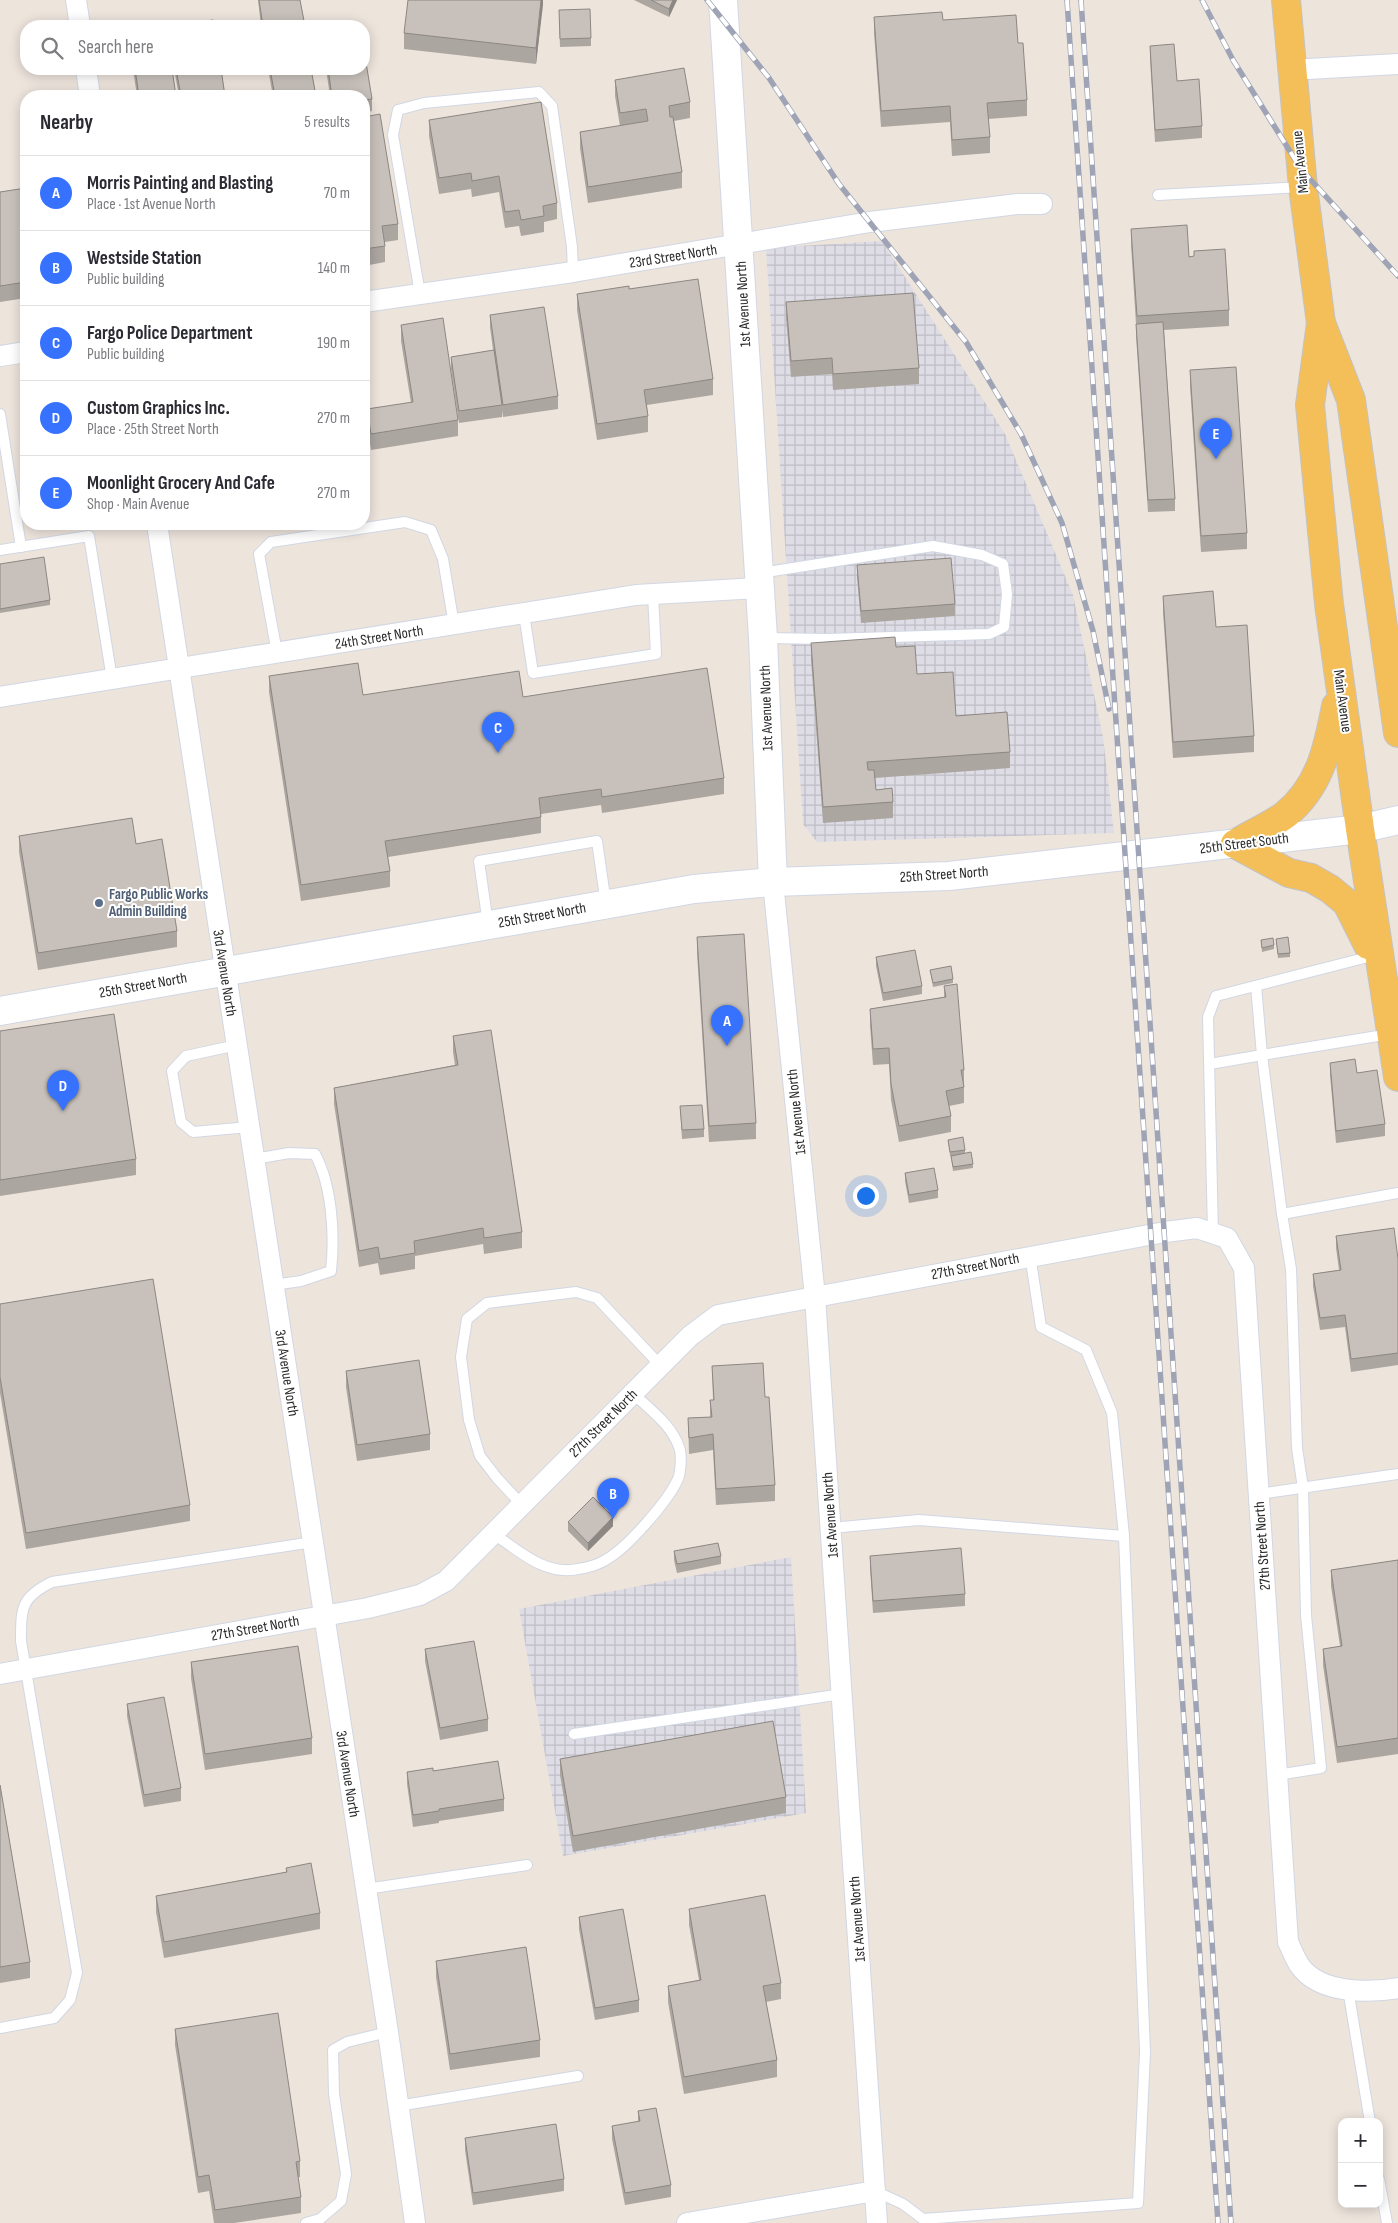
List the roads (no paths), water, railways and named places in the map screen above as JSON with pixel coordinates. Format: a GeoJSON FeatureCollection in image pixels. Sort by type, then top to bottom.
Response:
{"type":"FeatureCollection","features":[{"type":"Feature","properties":{"kind":"main road","name":"1st Avenue North"},"geometry":{"type":"LineString","coordinates":[[723,0],[762,638],[773,882]]}},
{"type":"Feature","properties":{"kind":"main road","name":"Main Avenue"},"geometry":{"type":"LineString","coordinates":[[1286,0],[1290,70],[1302,187],[1321,323],[1352,400],[1397,719]]}},
{"type":"Feature","properties":{"kind":"main road","name":"Main Avenue"},"geometry":{"type":"LineString","coordinates":[[1321,323],[1310,405],[1329,604],[1360,829],[1398,1077]]}},
{"type":"Feature","properties":{"kind":"main road"},"geometry":{"type":"LineString","coordinates":[[1235,844],[1284,816],[1314,783],[1329,741],[1340,682]]}},
{"type":"Feature","properties":{"kind":"main road","name":"25th Street South"},"geometry":{"type":"LineString","coordinates":[[1089,861],[1360,829],[1398,820]]}},
{"type":"Feature","properties":{"kind":"main road"},"geometry":{"type":"LineString","coordinates":[[1235,844],[1289,873],[1311,878],[1347,903],[1363,931],[1384,988]]}},
{"type":"Feature","properties":{"kind":"main road","name":"25th Street North"},"geometry":{"type":"LineString","coordinates":[[0,1011],[694,889],[773,882],[949,876],[1089,861]]}},
{"type":"Feature","properties":{"kind":"street"},"geometry":{"type":"LineString","coordinates":[[76,0],[79,20]]}},
{"type":"Feature","properties":{"kind":"street"},"geometry":{"type":"LineString","coordinates":[[1290,70],[1398,64]]}},
{"type":"Feature","properties":{"kind":"street"},"geometry":{"type":"LineString","coordinates":[[87,75],[89,90]]}},
{"type":"Feature","properties":{"kind":"street","name":"23rd Street North"},"geometry":{"type":"LineString","coordinates":[[370,301],[573,272],[870,222],[1018,204],[1042,204]]}},
{"type":"Feature","properties":{"kind":"street"},"geometry":{"type":"LineString","coordinates":[[0,356],[20,353]]}},
{"type":"Feature","properties":{"kind":"street","name":"3rd Avenue North"},"geometry":{"type":"LineString","coordinates":[[158,530],[388,2032],[415,2223]]}},
{"type":"Feature","properties":{"kind":"street","name":"24th Street North"},"geometry":{"type":"LineString","coordinates":[[0,697],[653,594],[758,581]]}},
{"type":"Feature","properties":{"kind":"street","name":"1st Avenue North"},"geometry":{"type":"LineString","coordinates":[[773,882],[815,1296],[877,2223]]}},
{"type":"Feature","properties":{"kind":"street","name":"27th Street North"},"geometry":{"type":"LineString","coordinates":[[0,1674],[324,1616],[420,1595],[446,1581],[660,1365],[690,1336],[718,1315],[1030,1255],[1196,1228],[1227,1238],[1244,1268],[1288,1942],[1301,1968],[1327,1986],[1374,1992],[1398,1988]]}},
{"type":"Feature","properties":{"kind":"street"},"geometry":{"type":"LineString","coordinates":[[687,2223],[875,2191]]}},
{"type":"Feature","properties":{"kind":"lane"},"geometry":{"type":"LineString","coordinates":[[420,294],[392,135],[398,110],[424,103],[539,92],[552,106],[572,246],[573,272]]}},
{"type":"Feature","properties":{"kind":"lane"},"geometry":{"type":"LineString","coordinates":[[1158,195],[1302,187]]}},
{"type":"Feature","properties":{"kind":"lane"},"geometry":{"type":"LineString","coordinates":[[0,414],[21,547]]}},
{"type":"Feature","properties":{"kind":"lane"},"geometry":{"type":"LineString","coordinates":[[370,527],[405,522],[431,530],[443,559],[454,625]]}},
{"type":"Feature","properties":{"kind":"lane"},"geometry":{"type":"LineString","coordinates":[[277,653],[259,554],[271,542],[351,530]]}},
{"type":"Feature","properties":{"kind":"lane"},"geometry":{"type":"LineString","coordinates":[[0,550],[89,536],[112,679]]}},
{"type":"Feature","properties":{"kind":"lane"},"geometry":{"type":"LineString","coordinates":[[758,581],[933,546],[982,554],[1003,564],[1007,594],[1004,627],[990,634],[828,640],[762,638]]}},
{"type":"Feature","properties":{"kind":"lane"},"geometry":{"type":"LineString","coordinates":[[524,614],[533,673],[656,654],[653,594]]}},
{"type":"Feature","properties":{"kind":"lane"},"geometry":{"type":"LineString","coordinates":[[488,925],[479,861],[489,859],[597,841],[606,904]]}},
{"type":"Feature","properties":{"kind":"lane"},"geometry":{"type":"LineString","coordinates":[[1213,1233],[1208,1017],[1216,996],[1372,956]]}},
{"type":"Feature","properties":{"kind":"lane"},"geometry":{"type":"LineString","coordinates":[[1256,986],[1262,1055],[1282,1214],[1291,1269],[1297,1448],[1303,1488],[1306,1615],[1321,1768],[1277,1775]]}},
{"type":"Feature","properties":{"kind":"lane"},"geometry":{"type":"LineString","coordinates":[[1210,1064],[1391,1033]]}},
{"type":"Feature","properties":{"kind":"lane"},"geometry":{"type":"LineString","coordinates":[[236,1044],[186,1056],[172,1071],[181,1122],[193,1132],[249,1127]]}},
{"type":"Feature","properties":{"kind":"lane"},"geometry":{"type":"LineString","coordinates":[[254,1159],[289,1153],[315,1154],[324,1170],[334,1244],[330,1271],[301,1281],[273,1285]]}},
{"type":"Feature","properties":{"kind":"lane"},"geometry":{"type":"LineString","coordinates":[[1282,1214],[1398,1193]]}},
{"type":"Feature","properties":{"kind":"lane"},"geometry":{"type":"LineString","coordinates":[[875,2191],[904,2204],[923,2219],[1138,2203],[1145,2052],[1124,1536],[1112,1413],[1086,1350],[1041,1327],[1030,1255]]}},
{"type":"Feature","properties":{"kind":"lane"},"geometry":{"type":"LineString","coordinates":[[522,1505],[480,1456],[469,1420],[461,1358],[467,1319],[487,1303],[576,1292],[597,1298],[660,1365]]}},
{"type":"Feature","properties":{"kind":"lane"},"geometry":{"type":"LineString","coordinates":[[494,1534],[534,1562],[555,1569],[578,1570],[607,1560],[640,1530],[662,1506],[679,1479],[680,1449],[669,1426],[633,1393]]}},
{"type":"Feature","properties":{"kind":"lane"},"geometry":{"type":"LineString","coordinates":[[1259,1494],[1398,1474]]}},
{"type":"Feature","properties":{"kind":"lane"},"geometry":{"type":"LineString","coordinates":[[831,1528],[919,1520],[1124,1536]]}},
{"type":"Feature","properties":{"kind":"lane"},"geometry":{"type":"LineString","coordinates":[[0,2028],[54,2018],[70,2000],[76,1973],[21,1641],[21,1619],[24,1605],[34,1590],[52,1582],[313,1542]]}},
{"type":"Feature","properties":{"kind":"lane"},"geometry":{"type":"LineString","coordinates":[[574,1734],[842,1694]]}},
{"type":"Feature","properties":{"kind":"lane"},"geometry":{"type":"LineString","coordinates":[[366,1889],[528,1865]]}},
{"type":"Feature","properties":{"kind":"lane"},"geometry":{"type":"LineString","coordinates":[[1348,1989],[1369,2118]]}},
{"type":"Feature","properties":{"kind":"lane"},"geometry":{"type":"LineString","coordinates":[[306,2223],[320,2220],[341,2201],[346,2174],[334,2094],[333,2050],[347,2042],[388,2032]]}},
{"type":"Feature","properties":{"kind":"lane"},"geometry":{"type":"LineString","coordinates":[[398,2106],[578,2076]]}},
{"type":"Feature","properties":{"kind":"lane"},"geometry":{"type":"LineString","coordinates":[[1383,2201],[1387,2223]]}},
{"type":"Feature","properties":{"kind":"railway"},"geometry":{"type":"LineString","coordinates":[[707,0],[769,78],[839,184],[966,342],[1021,434],[1062,523],[1093,631],[1109,709]]}},
{"type":"Feature","properties":{"kind":"railway"},"geometry":{"type":"LineString","coordinates":[[1067,0],[1218,2223]]}},
{"type":"Feature","properties":{"kind":"railway"},"geometry":{"type":"LineString","coordinates":[[1081,0],[1231,2223]]}},
{"type":"Feature","properties":{"kind":"railway"},"geometry":{"type":"LineString","coordinates":[[1202,0],[1233,60],[1301,169],[1398,276]]}},
{"type":"Feature","properties":{"kind":"place","name":"Moonlight Grocery And Cafe"},"geometry":{"type":"Point","coordinates":[1216,459]}},
{"type":"Feature","properties":{"kind":"place","name":"Fargo Police Department"},"geometry":{"type":"Point","coordinates":[498,753]}},
{"type":"Feature","properties":{"kind":"place","name":"Fargo Public Works Admin Building"},"geometry":{"type":"Point","coordinates":[99,903]}},
{"type":"Feature","properties":{"kind":"place","name":"Morris Painting and Blasting"},"geometry":{"type":"Point","coordinates":[727,1046]}},
{"type":"Feature","properties":{"kind":"place","name":"Custom Graphics Inc."},"geometry":{"type":"Point","coordinates":[63,1111]}},
{"type":"Feature","properties":{"kind":"place","name":"Westside Station"},"geometry":{"type":"Point","coordinates":[613,1519]}}]}
